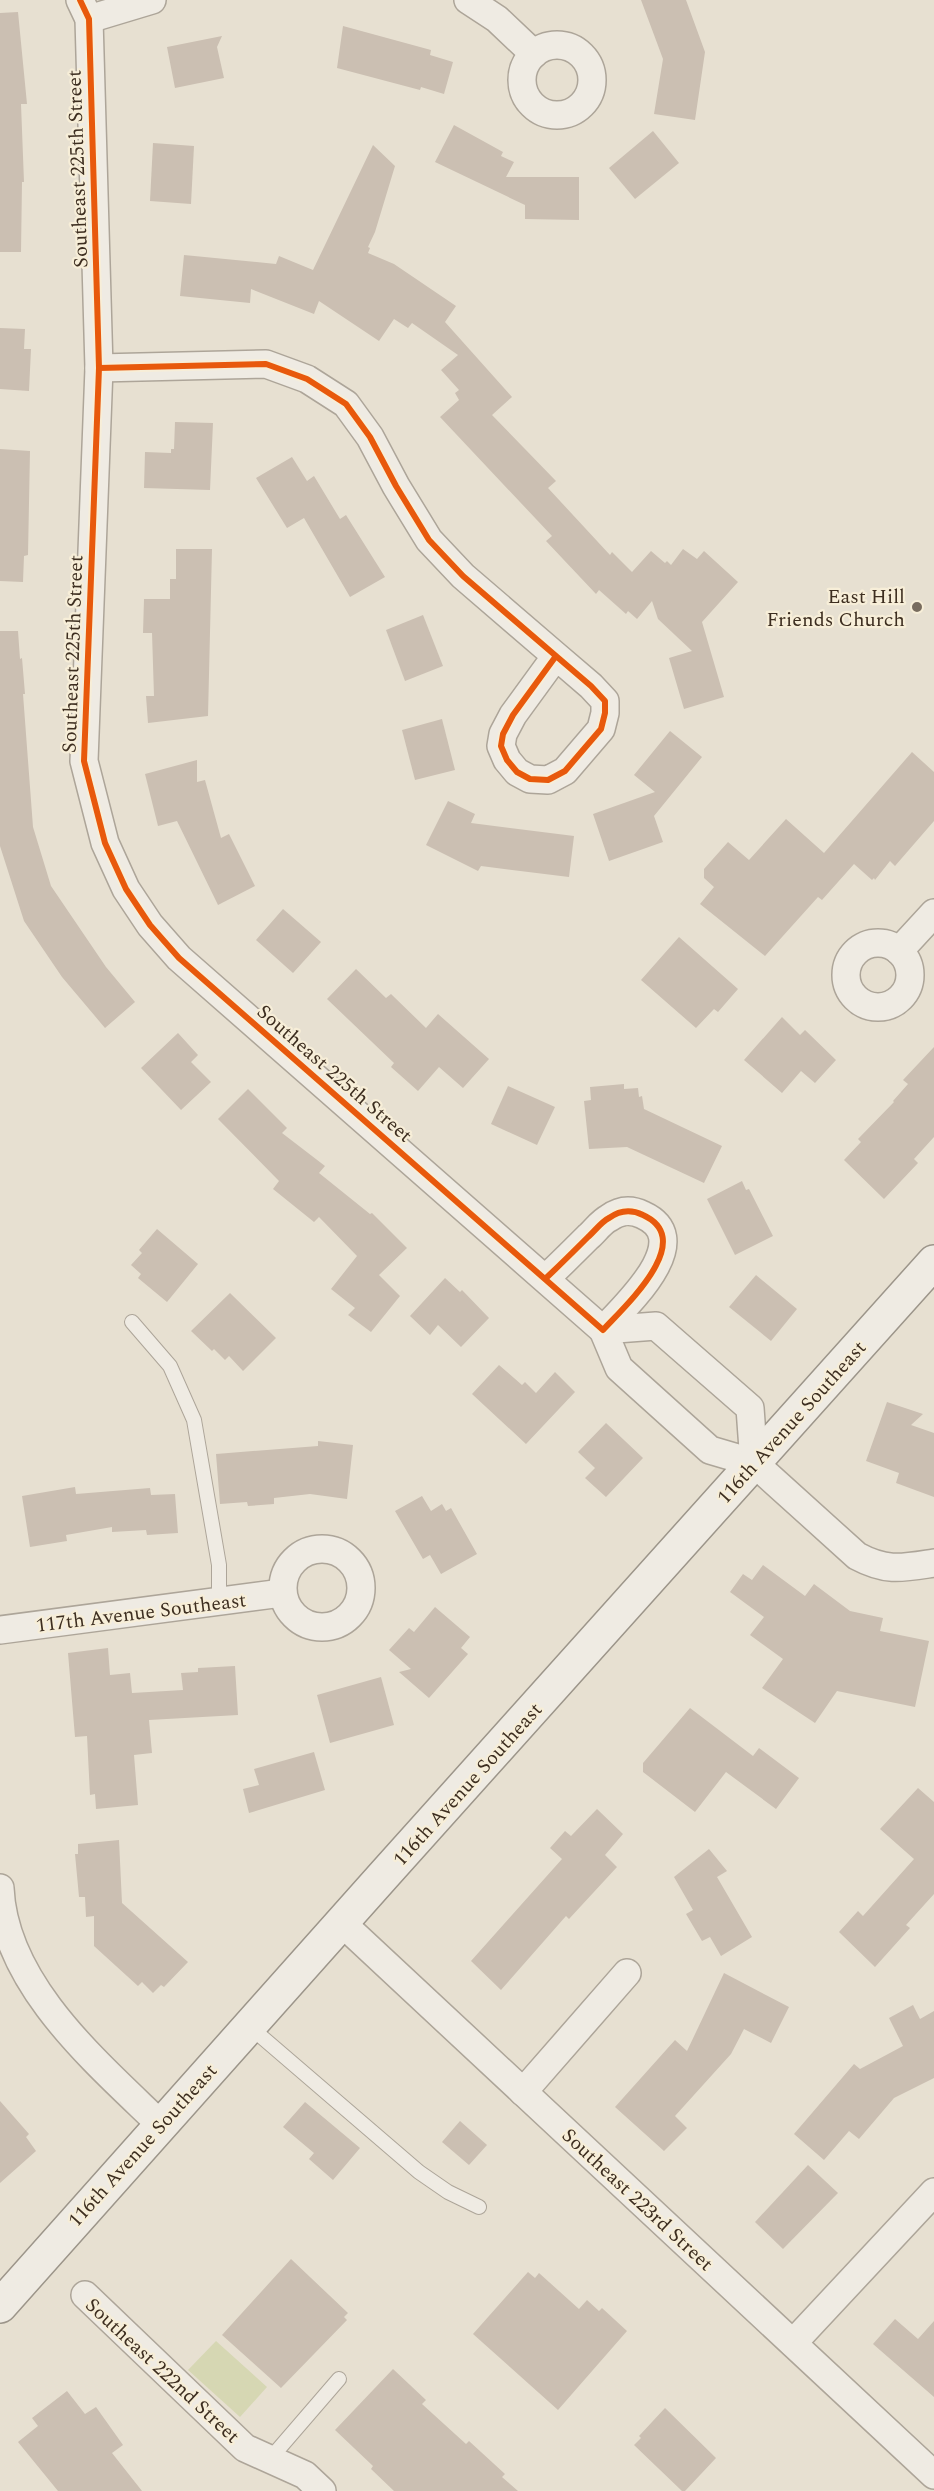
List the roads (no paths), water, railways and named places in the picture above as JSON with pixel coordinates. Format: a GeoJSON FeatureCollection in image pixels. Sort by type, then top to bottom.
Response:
{"type":"FeatureCollection","features":[{"type":"Feature","properties":{"kind":"main road","name":"116th Avenue Southeast"},"geometry":{"type":"LineString","coordinates":[[0,2306],[160,2124],[934,1262]]}},
{"type":"Feature","properties":{"kind":"street"},"geometry":{"type":"LineString","coordinates":[[85,9],[152,0]]}},
{"type":"Feature","properties":{"kind":"street"},"geometry":{"type":"LineString","coordinates":[[468,0],[498,19],[534,54]]}},
{"type":"Feature","properties":{"kind":"street","name":"Southeast 225th Street"},"geometry":{"type":"LineString","coordinates":[[85,9],[99,368],[84,761],[105,843],[126,889],[150,925],[179,958],[603,1330],[619,1368],[710,1450],[754,1463],[857,1556],[874,1565],[896,1569],[934,1563]]}},
{"type":"Feature","properties":{"kind":"street"},"geometry":{"type":"LineString","coordinates":[[99,368],[266,364],[307,379],[346,404],[370,437],[429,540],[463,576],[556,656],[605,701],[602,729],[565,771],[548,780],[530,779],[517,772],[507,760],[501,746],[513,715],[556,656]]}},
{"type":"Feature","properties":{"kind":"street"},"geometry":{"type":"LineString","coordinates":[[899,951],[934,913]]}},
{"type":"Feature","properties":{"kind":"street"},"geometry":{"type":"LineString","coordinates":[[545,1279],[608,1218],[623,1211],[633,1210],[647,1216],[657,1224],[662,1234],[658,1262],[647,1282],[603,1330]]}},
{"type":"Feature","properties":{"kind":"street"},"geometry":{"type":"LineString","coordinates":[[603,1330],[656,1326],[750,1408],[754,1463]]}},
{"type":"Feature","properties":{"kind":"street","name":"117th Avenue Southeast"},"geometry":{"type":"LineString","coordinates":[[0,1630],[282,1593]]}},
{"type":"Feature","properties":{"kind":"street"},"geometry":{"type":"LineString","coordinates":[[0,1888],[1,1907],[16,1951],[59,2022],[160,2124]]}},
{"type":"Feature","properties":{"kind":"street","name":"Southeast 223rd Street"},"geometry":{"type":"LineString","coordinates":[[342,1923],[934,2475]]}},
{"type":"Feature","properties":{"kind":"street"},"geometry":{"type":"LineString","coordinates":[[523,2092],[627,1972]]}},
{"type":"Feature","properties":{"kind":"street"},"geometry":{"type":"LineString","coordinates":[[793,2343],[934,2192]]}},
{"type":"Feature","properties":{"kind":"street","name":"Southeast 222nd Street"},"geometry":{"type":"LineString","coordinates":[[85,2295],[245,2448],[304,2475],[322,2491]]}},
{"type":"Feature","properties":{"kind":"lane"},"geometry":{"type":"LineString","coordinates":[[132,1322],[170,1366],[194,1420],[219,1565],[219,1601]]}},
{"type":"Feature","properties":{"kind":"lane"},"geometry":{"type":"LineString","coordinates":[[249,2026],[419,2172],[448,2192],[478,2207]]}},
{"type":"Feature","properties":{"kind":"lane"},"geometry":{"type":"LineString","coordinates":[[270,2459],[339,2379]]}},
{"type":"Feature","properties":{"kind":"place","name":"East Hill Friends Church"},"geometry":{"type":"Point","coordinates":[917,607]}}]}
